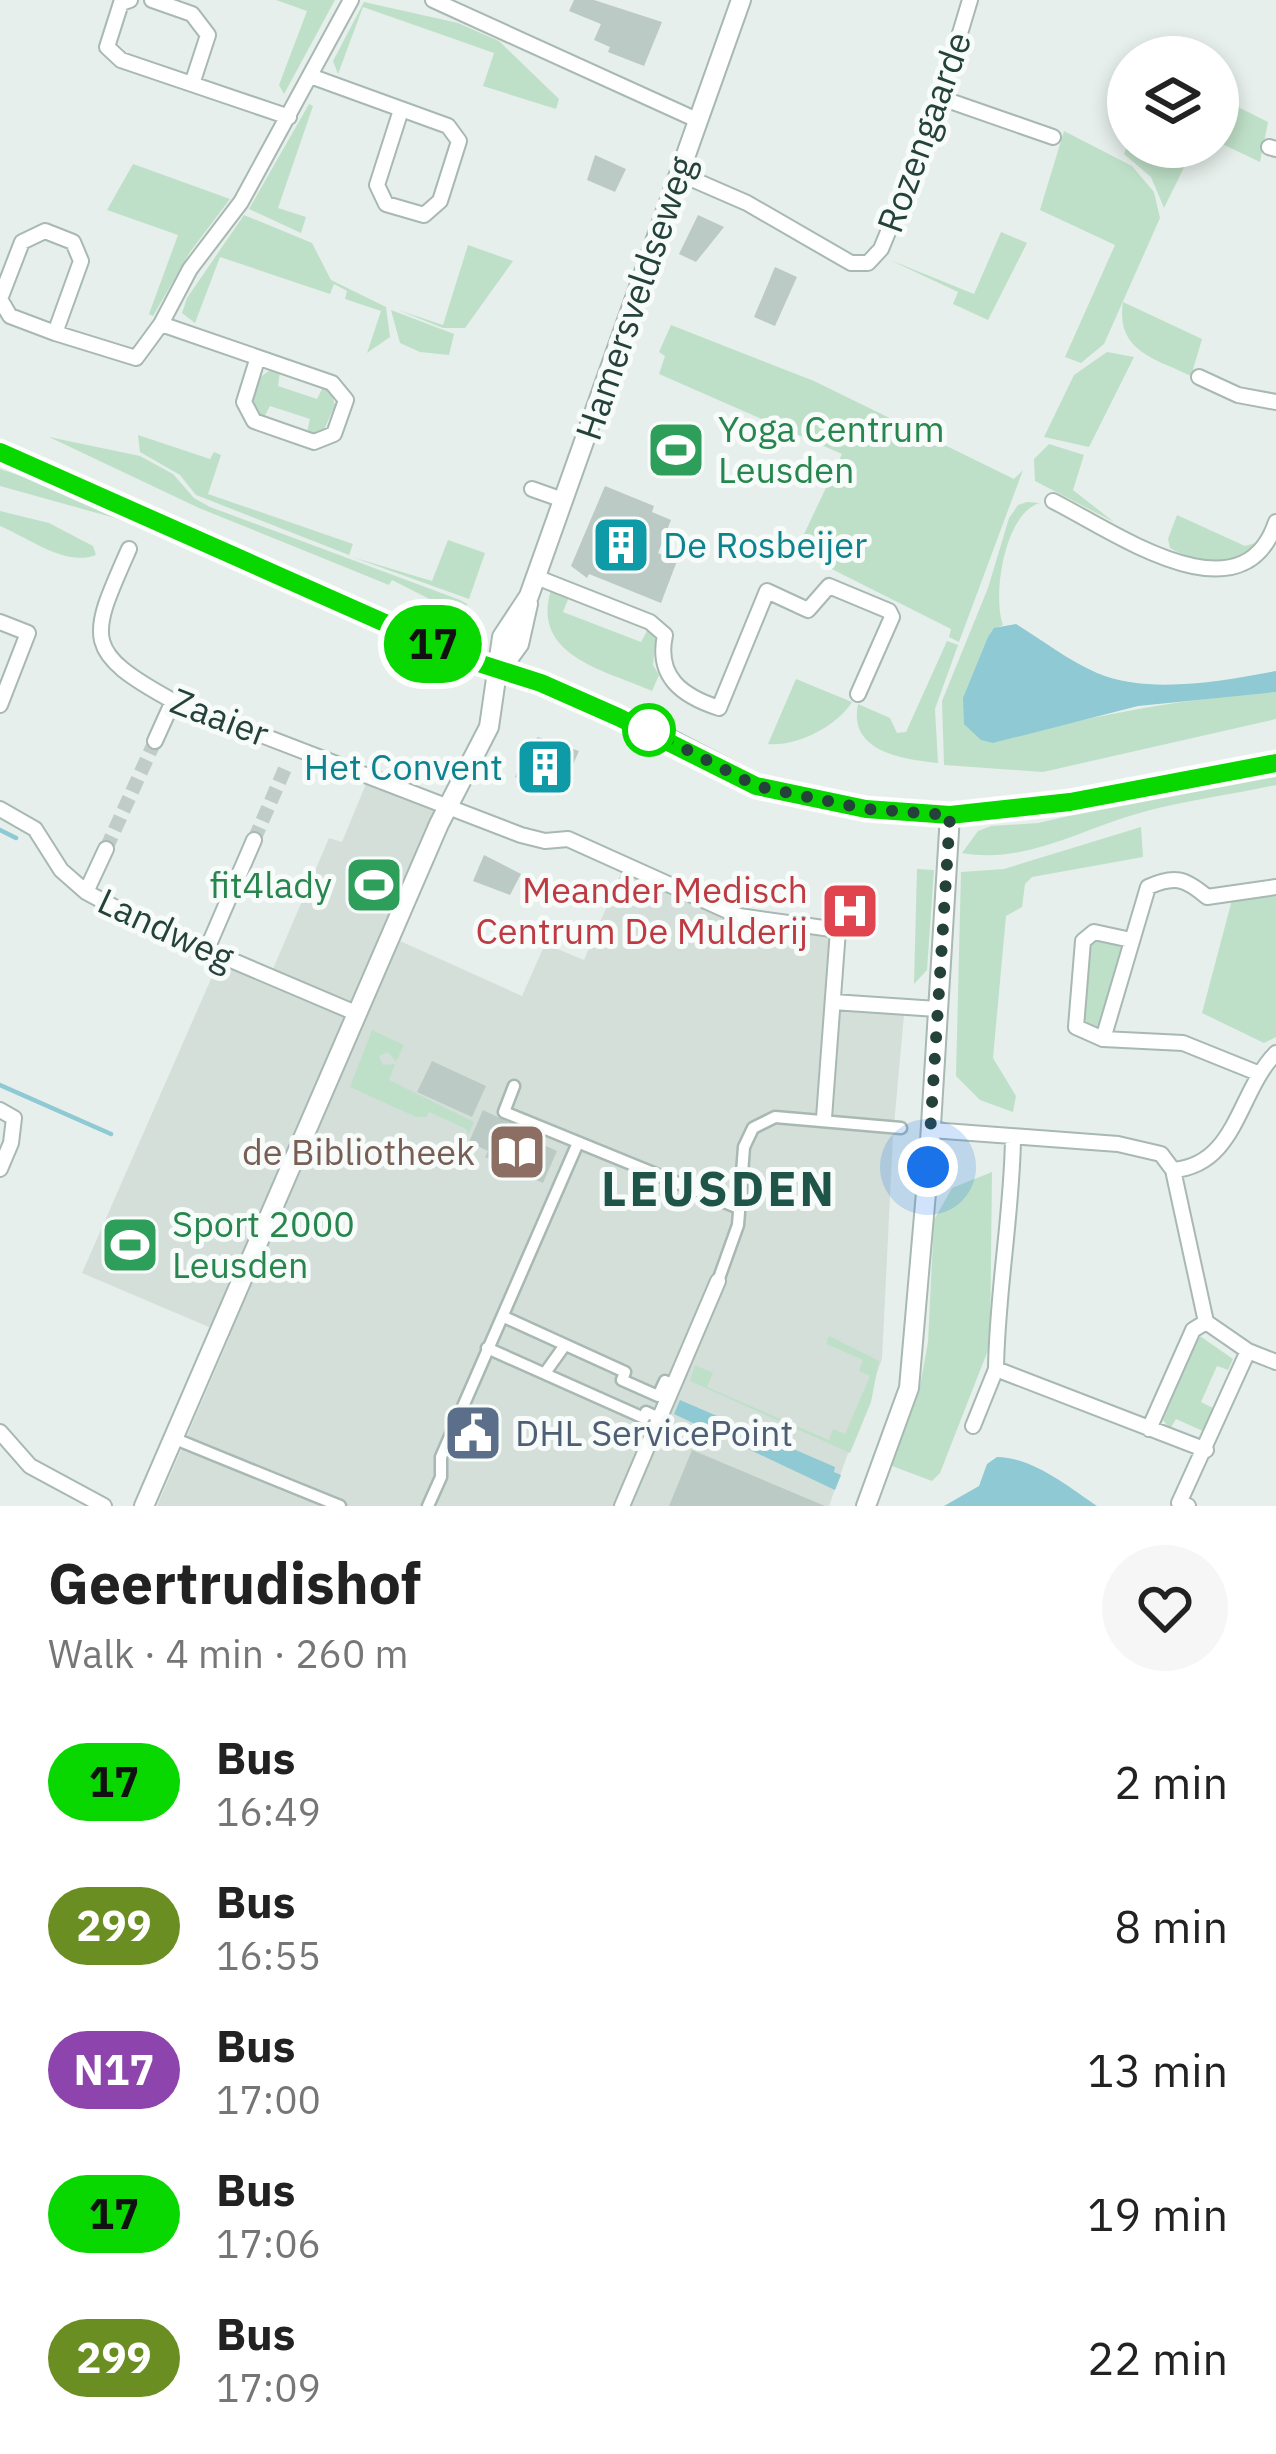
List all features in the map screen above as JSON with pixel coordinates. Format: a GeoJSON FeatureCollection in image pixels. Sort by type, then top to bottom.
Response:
{"type":"FeatureCollection","features":[{"type":"Feature","properties":{"kind":"main road"},"geometry":{"type":"LineString","coordinates":[[0,452],[650,731],[756,786],[866,809],[950,815],[1121,795],[1276,763]]}},
{"type":"Feature","properties":{"kind":"street"},"geometry":{"type":"LineString","coordinates":[[130,0],[121,3],[107,46],[122,60],[289,117]]}},
{"type":"Feature","properties":{"kind":"street"},"geometry":{"type":"LineString","coordinates":[[152,0],[192,14],[208,34],[192,84]]}},
{"type":"Feature","properties":{"kind":"street"},"geometry":{"type":"LineString","coordinates":[[55,333],[81,261],[73,242],[44,231],[22,242],[0,299],[10,316],[55,333],[136,358],[161,324],[190,269],[242,202],[351,0]]}},
{"type":"Feature","properties":{"kind":"street"},"geometry":{"type":"LineString","coordinates":[[433,0],[698,120]]}},
{"type":"Feature","properties":{"kind":"street","name":"Hamersveldseweg"},"geometry":{"type":"LineString","coordinates":[[144,1506],[448,805],[489,728],[500,670],[519,644],[532,587],[741,0]]}},
{"type":"Feature","properties":{"kind":"street","name":"Rozengaarde"},"geometry":{"type":"LineString","coordinates":[[678,173],[746,203],[861,265],[881,249],[941,98],[970,0]]}},
{"type":"Feature","properties":{"kind":"street"},"geometry":{"type":"LineString","coordinates":[[313,77],[448,126],[459,141],[440,201],[424,215],[386,204],[377,185],[401,110]]}},
{"type":"Feature","properties":{"kind":"street"},"geometry":{"type":"LineString","coordinates":[[941,98],[1053,137]]}},
{"type":"Feature","properties":{"kind":"street"},"geometry":{"type":"LineString","coordinates":[[161,324],[332,383],[346,400],[334,434],[314,442],[254,421],[244,402],[257,360]]}},
{"type":"Feature","properties":{"kind":"street"},"geometry":{"type":"LineString","coordinates":[[1199,377],[1238,395],[1276,402]]}},
{"type":"Feature","properties":{"kind":"street"},"geometry":{"type":"LineString","coordinates":[[532,489],[563,500]]}},
{"type":"Feature","properties":{"kind":"street"},"geometry":{"type":"LineString","coordinates":[[1053,501],[1187,566],[1215,572],[1256,558],[1269,544],[1276,522]]}},
{"type":"Feature","properties":{"kind":"street","name":"Zaaier"},"geometry":{"type":"LineString","coordinates":[[129,549],[99,615],[104,648],[120,672],[173,701],[532,838],[568,839],[739,916],[838,930],[833,1002]]}},
{"type":"Feature","properties":{"kind":"street"},"geometry":{"type":"LineString","coordinates":[[532,587],[650,622],[665,635],[661,655],[670,680],[690,699],[719,708],[767,591],[808,610],[829,586],[848,592],[889,611],[892,617],[858,694]]}},
{"type":"Feature","properties":{"kind":"street"},"geometry":{"type":"LineString","coordinates":[[0,622],[33,634],[0,705]]}},
{"type":"Feature","properties":{"kind":"street"},"geometry":{"type":"LineString","coordinates":[[0,659],[16,665]]}},
{"type":"Feature","properties":{"kind":"street"},"geometry":{"type":"LineString","coordinates":[[155,741],[173,701]]}},
{"type":"Feature","properties":{"kind":"street"},"geometry":{"type":"LineString","coordinates":[[287,764],[295,746]]}},
{"type":"Feature","properties":{"kind":"street","name":"Landweg"},"geometry":{"type":"LineString","coordinates":[[0,809],[35,829],[61,870],[86,892],[358,1014]]}},
{"type":"Feature","properties":{"kind":"street"},"geometry":{"type":"LineString","coordinates":[[866,1506],[909,1388],[950,815]]}},
{"type":"Feature","properties":{"kind":"street"},"geometry":{"type":"LineString","coordinates":[[208,950],[254,840]]}},
{"type":"Feature","properties":{"kind":"street"},"geometry":{"type":"LineString","coordinates":[[86,892],[106,850]]}},
{"type":"Feature","properties":{"kind":"street"},"geometry":{"type":"LineString","coordinates":[[1103,1039],[1148,887],[1170,877],[1190,882],[1207,897],[1276,887]]}},
{"type":"Feature","properties":{"kind":"street"},"geometry":{"type":"LineString","coordinates":[[1132,940],[1094,932],[1083,941],[1073,1020],[1082,1032],[1103,1039],[1163,1039],[1260,1074]]}},
{"type":"Feature","properties":{"kind":"street"},"geometry":{"type":"LineString","coordinates":[[824,1118],[833,1002],[937,1009]]}},
{"type":"Feature","properties":{"kind":"street"},"geometry":{"type":"LineString","coordinates":[[1173,1170],[1193,1168],[1220,1148],[1276,1053]]}},
{"type":"Feature","properties":{"kind":"street"},"geometry":{"type":"LineString","coordinates":[[514,1086],[503,1112],[739,1208]]}},
{"type":"Feature","properties":{"kind":"street"},"geometry":{"type":"LineString","coordinates":[[0,1110],[14,1118],[11,1143],[0,1169]]}},
{"type":"Feature","properties":{"kind":"street"},"geometry":{"type":"LineString","coordinates":[[622,1506],[738,1225],[744,1147],[753,1128],[775,1117],[901,1128]]}},
{"type":"Feature","properties":{"kind":"street"},"geometry":{"type":"LineString","coordinates":[[931,1130],[1144,1147],[1162,1154],[1173,1170],[1206,1322],[1248,1351],[1276,1362]]}},
{"type":"Feature","properties":{"kind":"street"},"geometry":{"type":"LineString","coordinates":[[974,1426],[997,1369],[997,1304],[1013,1181],[1013,1138]]}},
{"type":"Feature","properties":{"kind":"street"},"geometry":{"type":"LineString","coordinates":[[428,1506],[441,1477],[441,1457],[577,1145]]}},
{"type":"Feature","properties":{"kind":"street"},"geometry":{"type":"LineString","coordinates":[[503,1318],[625,1372],[612,1403]]}},
{"type":"Feature","properties":{"kind":"street"},"geometry":{"type":"LineString","coordinates":[[1149,1429],[1192,1330],[1206,1322]]}},
{"type":"Feature","properties":{"kind":"street"},"geometry":{"type":"LineString","coordinates":[[544,1373],[565,1345]]}},
{"type":"Feature","properties":{"kind":"street"},"geometry":{"type":"LineString","coordinates":[[487,1348],[644,1418],[646,1412],[659,1418]]}},
{"type":"Feature","properties":{"kind":"street"},"geometry":{"type":"LineString","coordinates":[[1182,1505],[1248,1351]]}},
{"type":"Feature","properties":{"kind":"street"},"geometry":{"type":"LineString","coordinates":[[997,1369],[1206,1450]]}},
{"type":"Feature","properties":{"kind":"street"},"geometry":{"type":"LineString","coordinates":[[622,1380],[658,1396],[665,1381],[674,1384]]}},
{"type":"Feature","properties":{"kind":"street"},"geometry":{"type":"LineString","coordinates":[[0,1432],[30,1466],[104,1506]]}},
{"type":"Feature","properties":{"kind":"street"},"geometry":{"type":"LineString","coordinates":[[173,1438],[340,1506]]}},
{"type":"Feature","properties":{"kind":"shaded area"},"geometry":{"type":"Polygon","coordinates":[[[368,779],[453,815],[400,941],[522,996],[545,944],[584,960],[623,868],[738,921],[833,933],[831,996],[905,1004],[882,1359],[829,1506],[157,1506],[230,1336],[82,1273],[218,963],[267,983],[329,838],[342,842],[368,779]]]}},
{"type":"Feature","properties":{"kind":"green space"},"geometry":{"type":"Polygon","coordinates":[[[276,0],[335,0],[284,94],[279,85],[307,11],[276,0]]]}},
{"type":"Feature","properties":{"kind":"green space"},"geometry":{"type":"Polygon","coordinates":[[[364,2],[458,23],[499,41],[559,99],[556,109],[483,86],[494,53],[363,7],[338,74],[333,61],[364,2]]]}},
{"type":"Feature","properties":{"kind":"green space"},"geometry":{"type":"Polygon","coordinates":[[[309,104],[313,106],[278,208],[306,217],[301,233],[249,209],[309,104]]]}},
{"type":"Feature","properties":{"kind":"green space"},"geometry":{"type":"Polygon","coordinates":[[[1239,108],[1268,122],[1260,162],[1239,152],[1239,108]]]}},
{"type":"Feature","properties":{"kind":"green space"},"geometry":{"type":"Polygon","coordinates":[[[1064,131],[1107,153],[1107,168],[1134,168],[1154,192],[1160,218],[1104,344],[1081,363],[1065,357],[1115,245],[1040,210],[1064,131]]]}},
{"type":"Feature","properties":{"kind":"green space"},"geometry":{"type":"Polygon","coordinates":[[[133,164],[230,199],[190,252],[153,316],[149,314],[178,235],[107,210],[133,164]]]}},
{"type":"Feature","properties":{"kind":"green space"},"geometry":{"type":"Polygon","coordinates":[[[1140,168],[1184,168],[1164,208],[1151,177],[1140,168]]]}},
{"type":"Feature","properties":{"kind":"green space"},"geometry":{"type":"Polygon","coordinates":[[[244,215],[312,243],[331,280],[386,307],[390,337],[367,353],[381,311],[345,299],[347,291],[334,284],[330,294],[220,257],[195,323],[182,313],[187,298],[244,215]]]}},
{"type":"Feature","properties":{"kind":"green space"},"geometry":{"type":"Polygon","coordinates":[[[1001,232],[1027,243],[988,320],[953,304],[958,292],[890,260],[974,294],[1001,232]]]}},
{"type":"Feature","properties":{"kind":"green space"},"geometry":{"type":"Polygon","coordinates":[[[468,245],[513,261],[465,328],[443,328],[398,310],[443,325],[468,245]]]}},
{"type":"Feature","properties":{"kind":"green space"},"geometry":{"type":"Polygon","coordinates":[[[1123,302],[1202,339],[1191,376],[1132,343],[1122,319],[1123,302]]]}},
{"type":"Feature","properties":{"kind":"green space"},"geometry":{"type":"Polygon","coordinates":[[[391,310],[454,334],[449,355],[420,352],[400,343],[391,310]]]}},
{"type":"Feature","properties":{"kind":"green space"},"geometry":{"type":"Polygon","coordinates":[[[671,325],[814,381],[1014,479],[1023,470],[959,642],[949,637],[951,629],[796,551],[842,454],[659,374],[665,356],[659,352],[671,325]]]}},
{"type":"Feature","properties":{"kind":"green space"},"geometry":{"type":"Polygon","coordinates":[[[1107,352],[1134,357],[1089,447],[1044,437],[1074,375],[1107,352]]]}},
{"type":"Feature","properties":{"kind":"green space"},"geometry":{"type":"Polygon","coordinates":[[[269,371],[280,372],[278,386],[317,399],[323,387],[330,390],[335,405],[323,432],[307,432],[310,419],[270,406],[264,417],[257,414],[254,390],[269,371]]]}},
{"type":"Feature","properties":{"kind":"green space"},"geometry":{"type":"Polygon","coordinates":[[[138,435],[210,459],[214,452],[221,455],[208,494],[353,544],[349,555],[196,495],[180,475],[140,452],[138,435]]]}},
{"type":"Feature","properties":{"kind":"green space"},"geometry":{"type":"Polygon","coordinates":[[[49,437],[140,456],[173,474],[194,498],[210,507],[460,600],[467,604],[463,616],[392,580],[389,585],[199,508],[49,437]]]}},
{"type":"Feature","properties":{"kind":"green space"},"geometry":{"type":"Polygon","coordinates":[[[1049,444],[1084,455],[1073,490],[1114,522],[1035,481],[1034,459],[1049,444]]]}},
{"type":"Feature","properties":{"kind":"green space"},"geometry":{"type":"Polygon","coordinates":[[[0,469],[89,498],[235,562],[232,569],[115,518],[0,486],[0,469]]]}},
{"type":"Feature","properties":{"kind":"green space"},"geometry":{"type":"Polygon","coordinates":[[[1040,503],[1018,522],[1001,576],[1003,625],[994,629],[993,743],[1133,710],[1276,692],[1276,719],[1043,772],[944,765],[942,701],[988,588],[1009,518],[1018,505],[1040,503]]]}},
{"type":"Feature","properties":{"kind":"green space"},"geometry":{"type":"Polygon","coordinates":[[[0,511],[49,523],[93,546],[96,555],[72,557],[48,550],[0,526],[0,511]]]}},
{"type":"Feature","properties":{"kind":"green space"},"geometry":{"type":"Polygon","coordinates":[[[1177,515],[1245,546],[1262,541],[1229,561],[1194,559],[1170,548],[1168,539],[1177,515]]]}},
{"type":"Feature","properties":{"kind":"green space"},"geometry":{"type":"Polygon","coordinates":[[[448,540],[485,553],[469,599],[352,557],[432,581],[448,540]]]}},
{"type":"Feature","properties":{"kind":"green space"},"geometry":{"type":"Polygon","coordinates":[[[551,590],[569,597],[563,612],[641,642],[648,629],[656,636],[653,665],[659,675],[652,691],[595,668],[562,646],[548,613],[551,590]]]}},
{"type":"Feature","properties":{"kind":"green space"},"geometry":{"type":"Polygon","coordinates":[[[947,641],[958,645],[935,709],[938,763],[895,755],[870,743],[857,720],[858,704],[890,718],[897,733],[906,732],[947,641]]]}},
{"type":"Feature","properties":{"kind":"green space"},"geometry":{"type":"Polygon","coordinates":[[[796,679],[852,702],[815,733],[768,744],[796,679]]]}},
{"type":"Feature","properties":{"kind":"green space"},"geometry":{"type":"Polygon","coordinates":[[[1276,777],[1276,785],[1153,809],[1029,850],[962,853],[978,831],[991,826],[1038,823],[1210,784],[1276,777]]]}},
{"type":"Feature","properties":{"kind":"green space"},"geometry":{"type":"Polygon","coordinates":[[[1141,827],[1143,857],[1032,877],[1025,884],[1022,907],[1006,916],[993,1058],[1016,1096],[1013,1112],[980,1100],[956,1076],[961,872],[1004,869],[1141,827]]]}},
{"type":"Feature","properties":{"kind":"green space"},"geometry":{"type":"Polygon","coordinates":[[[917,869],[934,870],[927,970],[914,984],[917,869]]]}},
{"type":"Feature","properties":{"kind":"green space"},"geometry":{"type":"Polygon","coordinates":[[[1276,892],[1276,1037],[1264,1043],[1202,1013],[1233,896],[1276,892]]]}},
{"type":"Feature","properties":{"kind":"green space"},"geometry":{"type":"Polygon","coordinates":[[[1087,935],[1131,940],[1103,1039],[1082,1032],[1087,935]]]}},
{"type":"Feature","properties":{"kind":"green space"},"geometry":{"type":"Polygon","coordinates":[[[372,1030],[404,1045],[396,1062],[388,1052],[379,1056],[383,1065],[395,1064],[389,1080],[474,1122],[468,1135],[466,1129],[429,1112],[416,1117],[350,1087],[372,1030]]]}},
{"type":"Feature","properties":{"kind":"green space"},"geometry":{"type":"Polygon","coordinates":[[[992,1172],[990,1345],[940,1473],[932,1481],[892,1466],[919,1392],[928,1342],[934,1220],[952,1188],[992,1172]]]}},
{"type":"Feature","properties":{"kind":"green space"},"geometry":{"type":"Polygon","coordinates":[[[829,1336],[879,1361],[871,1402],[850,1453],[690,1381],[695,1365],[713,1373],[707,1387],[829,1440],[833,1429],[845,1434],[870,1376],[859,1371],[863,1360],[826,1344],[829,1336]]]}},
{"type":"Feature","properties":{"kind":"green space"},"geometry":{"type":"Polygon","coordinates":[[[1200,1336],[1233,1359],[1228,1370],[1217,1366],[1201,1402],[1215,1409],[1205,1432],[1176,1419],[1170,1429],[1163,1420],[1200,1336]]]}},
{"type":"Feature","properties":{"kind":"water"},"geometry":{"type":"Polygon","coordinates":[[[1016,624],[1076,663],[1117,680],[1186,684],[1276,671],[1276,692],[1138,706],[993,743],[981,740],[964,724],[963,698],[994,628],[1016,624]]]}},
{"type":"Feature","properties":{"kind":"water"},"geometry":{"type":"Polygon","coordinates":[[[680,1400],[835,1467],[834,1472],[841,1475],[835,1490],[674,1414],[680,1400]]]}},
{"type":"Feature","properties":{"kind":"water"},"geometry":{"type":"Polygon","coordinates":[[[997,1457],[1037,1468],[1097,1506],[944,1506],[979,1486],[987,1464],[997,1457]]]}},
{"type":"Feature","properties":{"kind":"building"},"geometry":{"type":"Polygon","coordinates":[[[574,0],[594,0],[662,22],[644,66],[608,52],[610,47],[594,40],[601,24],[569,11],[574,0]]]}},
{"type":"Feature","properties":{"kind":"building"},"geometry":{"type":"Polygon","coordinates":[[[595,155],[626,169],[615,192],[587,180],[595,155]]]}},
{"type":"Feature","properties":{"kind":"building"},"geometry":{"type":"Polygon","coordinates":[[[698,215],[724,227],[696,262],[679,254],[698,215]]]}},
{"type":"Feature","properties":{"kind":"building"},"geometry":{"type":"Polygon","coordinates":[[[775,267],[797,277],[775,326],[754,317],[775,267]]]}},
{"type":"Feature","properties":{"kind":"building","name":"De Rosbeijer"},"geometry":{"type":"Polygon","coordinates":[[[605,486],[654,506],[652,512],[671,520],[658,553],[677,561],[661,603],[589,574],[587,578],[571,566],[605,486]]]}},
{"type":"Feature","properties":{"kind":"building","name":"Het Convent"},"geometry":{"type":"Polygon","coordinates":[[[538,737],[579,751],[559,796],[515,777],[529,744],[538,737]]]}},
{"type":"Feature","properties":{"kind":"building"},"geometry":{"type":"Polygon","coordinates":[[[484,855],[521,874],[510,895],[473,881],[484,855]]]}},
{"type":"Feature","properties":{"kind":"building"},"geometry":{"type":"Polygon","coordinates":[[[432,1061],[486,1086],[472,1117],[417,1092],[432,1061]]]}},
{"type":"Feature","properties":{"kind":"building"},"geometry":{"type":"Polygon","coordinates":[[[483,1110],[541,1138],[539,1143],[557,1151],[543,1183],[485,1157],[488,1151],[469,1142],[483,1110]]]}},
{"type":"Feature","properties":{"kind":"building"},"geometry":{"type":"Polygon","coordinates":[[[692,1450],[825,1506],[669,1506],[692,1450]]]}},
{"type":"Feature","properties":{"kind":"waterway"},"geometry":{"type":"LineString","coordinates":[[0,830],[16,838]]}},
{"type":"Feature","properties":{"kind":"waterway"},"geometry":{"type":"LineString","coordinates":[[0,1085],[111,1134]]}},
{"type":"Feature","properties":{"kind":"tunnel"},"geometry":{"type":"LineString","coordinates":[[106,849],[155,741]]}},
{"type":"Feature","properties":{"kind":"tunnel"},"geometry":{"type":"LineString","coordinates":[[254,840],[287,764]]}},
{"type":"Feature","properties":{"kind":"bus line","name":"17"},"geometry":{"type":"LineString","coordinates":[[0,452],[466,659],[541,683],[650,731],[756,786],[866,809],[950,815],[1121,795],[1276,763]]}},
{"type":"Feature","properties":{"kind":"place","name":"Yoga Centrum Leusden"},"geometry":{"type":"Point","coordinates":[676,450]}},
{"type":"Feature","properties":{"kind":"place","name":"De Rosbeijer"},"geometry":{"type":"Point","coordinates":[621,545]}},
{"type":"Feature","properties":{"kind":"place","name":"Het Convent"},"geometry":{"type":"Point","coordinates":[545,767]}},
{"type":"Feature","properties":{"kind":"place","name":"fit4lady"},"geometry":{"type":"Point","coordinates":[374,885]}},
{"type":"Feature","properties":{"kind":"place","name":"Meander Medisch Centrum De Mulderij"},"geometry":{"type":"Point","coordinates":[850,911]}},
{"type":"Feature","properties":{"kind":"place","name":"de Bibliotheek"},"geometry":{"type":"Point","coordinates":[517,1152]}},
{"type":"Feature","properties":{"kind":"place","name":"Sport 2000 Leusden"},"geometry":{"type":"Point","coordinates":[130,1245]}},
{"type":"Feature","properties":{"kind":"place","name":"DHL ServicePoint"},"geometry":{"type":"Point","coordinates":[473,1433]}},
{"type":"Feature","properties":{"kind":"district","name":"LEUSDEN"},"geometry":{"type":"Point","coordinates":[719,1189]}},
{"type":"Feature","properties":{"kind":"route"},"geometry":{"type":"LineString","coordinates":[[649,730],[756,786],[866,809],[950,815],[928,1167]]}}]}
